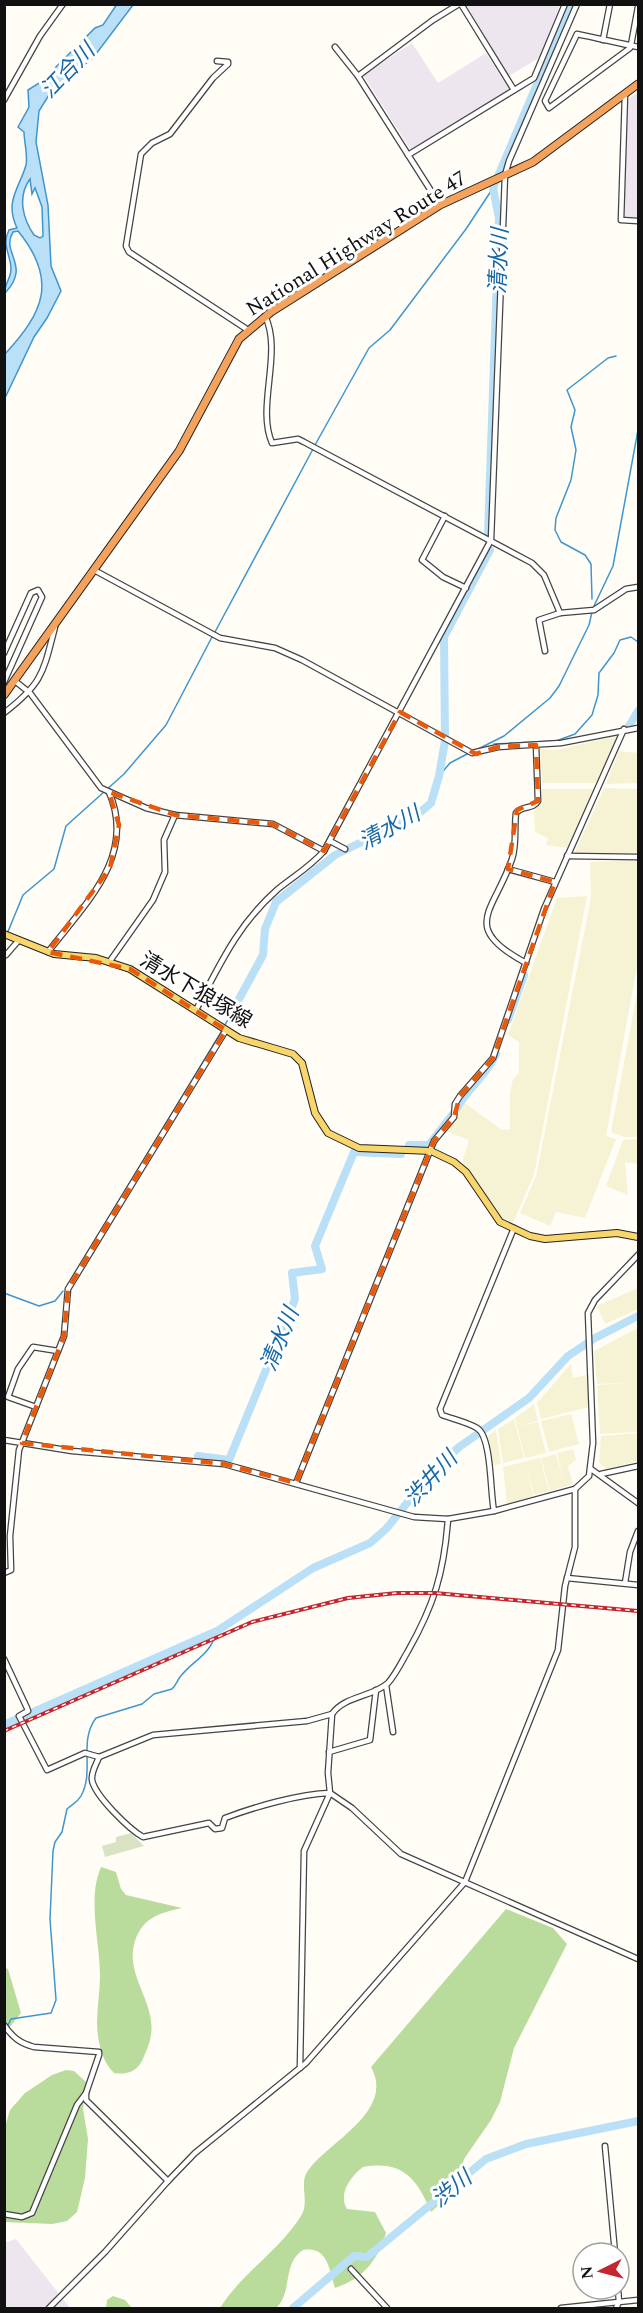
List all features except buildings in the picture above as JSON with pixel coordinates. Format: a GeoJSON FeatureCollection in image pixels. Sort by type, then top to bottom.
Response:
{"type":"FeatureCollection","features":[{"type":"Feature","properties":{"kind":"highway","name":"National Highway Route 47"},"geometry":{"type":"LineString","coordinates":[[5,692],[55,627],[179,452],[230,355],[248,330],[265,316],[440,205],[505,175],[552,149],[639,84]]}},
{"type":"Feature","properties":{"kind":"main road","name":"清水下狼塚線"},"geometry":{"type":"LineString","coordinates":[[6,937],[48,952],[110,961],[136,971],[224,1029],[249,1042],[288,1051],[298,1058],[304,1068],[315,1113],[322,1127],[336,1138],[358,1148],[431,1151],[462,1167],[495,1218],[514,1228],[544,1239],[617,1233],[639,1237]]}},
{"type":"Feature","properties":{"kind":"street"},"geometry":{"type":"LineString","coordinates":[[4,100],[40,36],[63,4]]}},
{"type":"Feature","properties":{"kind":"street"},"geometry":{"type":"LineString","coordinates":[[358,76],[433,20],[460,4],[514,90]]}},
{"type":"Feature","properties":{"kind":"street"},"geometry":{"type":"LineString","coordinates":[[408,155],[534,78],[565,4]]}},
{"type":"Feature","properties":{"kind":"street"},"geometry":{"type":"LineString","coordinates":[[196,1010],[234,936],[278,889],[309,868],[324,851],[491,540],[505,175],[577,4]]}},
{"type":"Feature","properties":{"kind":"street"},"geometry":{"type":"LineString","coordinates":[[603,39],[610,4]]}},
{"type":"Feature","properties":{"kind":"street"},"geometry":{"type":"LineString","coordinates":[[639,7],[631,45],[549,108],[545,101],[577,34],[603,39],[631,45],[639,47]]}},
{"type":"Feature","properties":{"kind":"street"},"geometry":{"type":"LineString","coordinates":[[336,46],[358,76],[440,205]]}},
{"type":"Feature","properties":{"kind":"street"},"geometry":{"type":"LineString","coordinates":[[217,61],[224,60],[228,64],[213,78],[170,134],[152,143],[141,154],[126,246],[129,252],[248,330]]}},
{"type":"Feature","properties":{"kind":"street"},"geometry":{"type":"LineString","coordinates":[[625,94],[621,220],[639,221]]}},
{"type":"Feature","properties":{"kind":"street"},"geometry":{"type":"LineString","coordinates":[[265,316],[270,332],[268,401],[270,440],[275,444],[298,440],[314,447],[491,540],[539,569],[560,613]]}},
{"type":"Feature","properties":{"kind":"street"},"geometry":{"type":"LineString","coordinates":[[445,516],[422,560],[443,577],[465,588]]}},
{"type":"Feature","properties":{"kind":"street"},"geometry":{"type":"LineString","coordinates":[[94,570],[214,634],[275,648],[400,712],[471,752],[498,747],[561,744],[624,729],[639,728]]}},
{"type":"Feature","properties":{"kind":"street"},"geometry":{"type":"LineString","coordinates":[[545,651],[539,620],[560,613],[593,610],[626,589],[639,587]]}},
{"type":"Feature","properties":{"kind":"street"},"geometry":{"type":"LineString","coordinates":[[4,653],[31,593],[38,590],[42,597],[4,682]]}},
{"type":"Feature","properties":{"kind":"street"},"geometry":{"type":"LineString","coordinates":[[4,713],[30,693],[42,672],[55,627]]}},
{"type":"Feature","properties":{"kind":"street"},"geometry":{"type":"LineString","coordinates":[[15,681],[30,693],[90,776],[107,791],[146,808],[175,816],[273,824],[324,851]]}},
{"type":"Feature","properties":{"kind":"street"},"geometry":{"type":"LineString","coordinates":[[296,1484],[436,1137],[454,1118],[455,1104],[492,1058],[555,882],[624,729]]}},
{"type":"Feature","properties":{"kind":"street"},"geometry":{"type":"LineString","coordinates":[[526,963],[504,951],[488,935],[486,912],[514,852],[516,813],[520,809],[534,806],[538,801],[536,745]]}},
{"type":"Feature","properties":{"kind":"street"},"geometry":{"type":"LineString","coordinates":[[48,952],[110,868],[117,846],[119,825],[107,791]]}},
{"type":"Feature","properties":{"kind":"street"},"geometry":{"type":"LineString","coordinates":[[110,961],[153,900],[165,872],[164,840],[175,816]]}},
{"type":"Feature","properties":{"kind":"street"},"geometry":{"type":"LineString","coordinates":[[330,841],[345,849]]}},
{"type":"Feature","properties":{"kind":"street"},"geometry":{"type":"LineString","coordinates":[[567,856],[639,857]]}},
{"type":"Feature","properties":{"kind":"street"},"geometry":{"type":"LineString","coordinates":[[508,869],[555,882]]}},
{"type":"Feature","properties":{"kind":"street"},"geometry":{"type":"LineString","coordinates":[[6,955],[19,940]]}},
{"type":"Feature","properties":{"kind":"street"},"geometry":{"type":"LineString","coordinates":[[4,1573],[11,1570],[10,1536],[19,1450],[64,1335],[68,1289],[224,1029]]}},
{"type":"Feature","properties":{"kind":"street"},"geometry":{"type":"LineString","coordinates":[[494,1511],[490,1468],[483,1434],[478,1428],[442,1415],[440,1409],[514,1228]]}},
{"type":"Feature","properties":{"kind":"street"},"geometry":{"type":"LineString","coordinates":[[4,1440],[115,1455],[224,1464],[403,1516],[448,1519],[494,1511],[575,1489],[589,1476],[593,1443],[587,1319],[595,1300],[639,1255]]}},
{"type":"Feature","properties":{"kind":"street"},"geometry":{"type":"LineString","coordinates":[[36,1407],[8,1397],[18,1369],[33,1347],[58,1350]]}},
{"type":"Feature","properties":{"kind":"street"},"geometry":{"type":"LineString","coordinates":[[601,1474],[639,1466]]}},
{"type":"Feature","properties":{"kind":"street"},"geometry":{"type":"LineString","coordinates":[[591,1469],[639,1503]]}},
{"type":"Feature","properties":{"kind":"street"},"geometry":{"type":"LineString","coordinates":[[49,2308],[105,2252],[195,2153],[300,2068],[465,1882],[558,1650],[567,1578],[575,1547],[575,1489]]}},
{"type":"Feature","properties":{"kind":"street"},"geometry":{"type":"LineString","coordinates":[[4,1659],[28,1711],[19,1716],[44,1768],[49,1769],[87,1753],[99,1757],[153,1735],[306,1721],[332,1714],[343,1705],[386,1685],[432,1606],[443,1566],[448,1519]]}},
{"type":"Feature","properties":{"kind":"street"},"geometry":{"type":"LineString","coordinates":[[625,1583],[630,1552],[639,1531]]}},
{"type":"Feature","properties":{"kind":"street"},"geometry":{"type":"LineString","coordinates":[[567,1578],[639,1585]]}},
{"type":"Feature","properties":{"kind":"street"},"geometry":{"type":"LineString","coordinates":[[386,1685],[393,1732]]}},
{"type":"Feature","properties":{"kind":"street"},"geometry":{"type":"LineString","coordinates":[[329,1752],[370,1740],[376,1689]]}},
{"type":"Feature","properties":{"kind":"street"},"geometry":{"type":"LineString","coordinates":[[300,2068],[304,1851],[330,1793],[329,1752],[332,1714]]}},
{"type":"Feature","properties":{"kind":"street"},"geometry":{"type":"LineString","coordinates":[[99,1757],[92,1777],[98,1792],[122,1819],[143,1837],[209,1823],[215,1829],[222,1828],[225,1818],[244,1810],[306,1794],[330,1793],[352,1808],[401,1854],[639,1959]]}},
{"type":"Feature","properties":{"kind":"street"},"geometry":{"type":"LineString","coordinates":[[6,2027],[16,2040],[34,2048],[99,2052],[86,2093],[86,2100],[168,2181]]}},
{"type":"Feature","properties":{"kind":"street"},"geometry":{"type":"LineString","coordinates":[[4,2214],[22,2217],[32,2213],[77,2105],[86,2093]]}},
{"type":"Feature","properties":{"kind":"street"},"geometry":{"type":"LineString","coordinates":[[605,2146],[614,2241]]}},
{"type":"Feature","properties":{"kind":"street"},"geometry":{"type":"LineString","coordinates":[[351,2269],[387,2308]]}},
{"type":"Feature","properties":{"kind":"street"},"geometry":{"type":"LineString","coordinates":[[561,2308],[628,2301],[628,2308]]}},
{"type":"Feature","properties":{"kind":"street"},"geometry":{"type":"LineString","coordinates":[[616,2308],[619,2302]]}},
{"type":"Feature","properties":{"kind":"highlighted area"},"geometry":{"type":"Polygon","coordinates":[[[400,712],[476,754],[498,747],[536,745],[538,801],[517,810],[508,869],[555,882],[493,1058],[460,1096],[454,1117],[434,1141],[296,1483],[224,1464],[22,1443],[64,1336],[68,1289],[226,1030],[130,969],[48,952],[110,868],[119,825],[109,792],[175,815],[273,824],[324,851],[400,712]]]}},
{"type":"Feature","properties":{"kind":"shaded area"},"geometry":{"type":"Polygon","coordinates":[[[466,5],[560,5],[539,58],[509,76],[466,5]]]}},
{"type":"Feature","properties":{"kind":"shaded area"},"geometry":{"type":"Polygon","coordinates":[[[412,43],[438,83],[486,53],[509,89],[412,152],[363,75],[412,43]]]}},
{"type":"Feature","properties":{"kind":"shaded area"},"geometry":{"type":"Polygon","coordinates":[[[638,92],[638,217],[624,217],[627,100],[638,92]]]}},
{"type":"Feature","properties":{"kind":"shaded area"},"geometry":{"type":"Polygon","coordinates":[[[618,735],[596,783],[542,783],[540,749],[557,750],[618,735]]]}},
{"type":"Feature","properties":{"kind":"shaded area"},"geometry":{"type":"Polygon","coordinates":[[[619,751],[638,753],[638,783],[606,784],[619,751]]]}},
{"type":"Feature","properties":{"kind":"shaded area"},"geometry":{"type":"Polygon","coordinates":[[[604,788],[638,789],[638,853],[574,854],[604,788]]]}},
{"type":"Feature","properties":{"kind":"shaded area"},"geometry":{"type":"Polygon","coordinates":[[[542,789],[594,789],[567,848],[546,845],[548,838],[535,832],[534,811],[542,803],[542,789]]]}},
{"type":"Feature","properties":{"kind":"shaded area"},"geometry":{"type":"Polygon","coordinates":[[[638,860],[638,961],[606,1136],[616,1139],[585,1218],[556,1212],[550,1226],[520,1213],[536,1176],[591,898],[590,862],[638,860]]]}},
{"type":"Feature","properties":{"kind":"shaded area"},"geometry":{"type":"Polygon","coordinates":[[[587,896],[534,1175],[513,1223],[500,1219],[462,1162],[469,1140],[446,1131],[465,1103],[502,1130],[510,1129],[510,1092],[513,1079],[519,1073],[519,1042],[508,1035],[557,898],[587,896]]]}},
{"type":"Feature","properties":{"kind":"shaded area"},"geometry":{"type":"Polygon","coordinates":[[[638,988],[638,1137],[624,1137],[611,1132],[638,988]]]}},
{"type":"Feature","properties":{"kind":"shaded area"},"geometry":{"type":"Polygon","coordinates":[[[638,1139],[638,1164],[625,1162],[628,1195],[606,1186],[623,1140],[638,1139]]]}},
{"type":"Feature","properties":{"kind":"shaded area"},"geometry":{"type":"Polygon","coordinates":[[[638,1288],[638,1309],[605,1324],[597,1306],[638,1288]]]}},
{"type":"Feature","properties":{"kind":"shaded area"},"geometry":{"type":"Polygon","coordinates":[[[638,1328],[638,1432],[600,1434],[597,1385],[629,1383],[597,1384],[594,1351],[638,1328]]]}},
{"type":"Feature","properties":{"kind":"shaded area"},"geometry":{"type":"Polygon","coordinates":[[[571,1364],[573,1378],[587,1375],[589,1407],[541,1419],[537,1403],[571,1364]]]}},
{"type":"Feature","properties":{"kind":"shaded area"},"geometry":{"type":"Polygon","coordinates":[[[534,1404],[538,1421],[519,1426],[538,1422],[546,1453],[525,1458],[515,1418],[534,1404]]]}},
{"type":"Feature","properties":{"kind":"shaded area"},"geometry":{"type":"Polygon","coordinates":[[[571,1414],[579,1444],[549,1452],[541,1421],[571,1414]]]}},
{"type":"Feature","properties":{"kind":"shaded area"},"geometry":{"type":"Polygon","coordinates":[[[514,1419],[524,1458],[503,1463],[498,1429],[514,1419]]]}},
{"type":"Feature","properties":{"kind":"shaded area"},"geometry":{"type":"Polygon","coordinates":[[[496,1430],[501,1464],[491,1466],[486,1440],[496,1430]]]}},
{"type":"Feature","properties":{"kind":"shaded area"},"geometry":{"type":"Polygon","coordinates":[[[638,1433],[638,1461],[606,1469],[599,1462],[601,1436],[638,1433]]]}},
{"type":"Feature","properties":{"kind":"shaded area"},"geometry":{"type":"Polygon","coordinates":[[[573,1449],[576,1460],[568,1466],[573,1484],[550,1491],[541,1458],[556,1454],[565,1485],[557,1453],[573,1449]]]}},
{"type":"Feature","properties":{"kind":"shaded area"},"geometry":{"type":"Polygon","coordinates":[[[540,1458],[549,1491],[534,1495],[527,1468],[533,1496],[507,1504],[503,1467],[540,1458]]]}},
{"type":"Feature","properties":{"kind":"shaded area"},"geometry":{"type":"Polygon","coordinates":[[[16,2239],[70,2308],[5,2308],[4,2243],[16,2239]]]}},
{"type":"Feature","properties":{"kind":"green space"},"geometry":{"type":"Polygon","coordinates":[[[131,1833],[144,1846],[105,1857],[102,1846],[116,1842],[116,1837],[131,1833]]]}},
{"type":"Feature","properties":{"kind":"green space"},"geometry":{"type":"Polygon","coordinates":[[[101,1867],[116,1872],[121,1889],[126,1895],[182,1908],[153,1917],[143,1926],[135,1941],[134,1965],[149,2011],[151,2035],[140,2065],[123,2074],[114,2073],[105,2061],[98,2036],[100,1976],[95,1893],[101,1867]]]}},
{"type":"Feature","properties":{"kind":"green space"},"geometry":{"type":"Polygon","coordinates":[[[506,1909],[553,1928],[567,1944],[514,2048],[500,2102],[491,2120],[464,2159],[461,2170],[444,2200],[431,2212],[420,2190],[407,2174],[389,2166],[363,2167],[347,2186],[344,2198],[347,2209],[375,2212],[386,2233],[374,2260],[362,2274],[335,2288],[323,2255],[311,2250],[303,2250],[292,2262],[284,2294],[276,2308],[220,2308],[239,2284],[292,2229],[301,2216],[305,2205],[304,2182],[307,2172],[367,2112],[374,2098],[376,2083],[371,2067],[506,1909]]]}},
{"type":"Feature","properties":{"kind":"green space"},"geometry":{"type":"Polygon","coordinates":[[[5,1968],[8,1969],[21,2013],[5,2033],[5,1968]]]}},
{"type":"Feature","properties":{"kind":"green space"},"geometry":{"type":"Polygon","coordinates":[[[66,2070],[74,2071],[86,2082],[83,2109],[88,2139],[85,2178],[77,2212],[67,2221],[52,2224],[5,2222],[5,2127],[10,2110],[25,2093],[52,2075],[66,2070]]]}},
{"type":"Feature","properties":{"kind":"green space"},"geometry":{"type":"Polygon","coordinates":[[[113,2296],[125,2300],[132,2308],[106,2308],[107,2300],[113,2296]]]}},
{"type":"Feature","properties":{"kind":"water","name":"江合川"},"geometry":{"type":"Polygon","coordinates":[[[117,4],[133,5],[93,58],[52,90],[39,111],[36,142],[48,205],[51,266],[61,291],[34,337],[5,398],[5,354],[37,310],[42,280],[31,249],[18,231],[13,232],[10,246],[16,275],[5,293],[11,269],[6,240],[9,230],[17,228],[12,210],[14,195],[26,165],[24,132],[18,127],[29,107],[28,90],[41,82],[95,28],[103,25],[117,4]],[[30,179],[24,193],[24,215],[34,235],[40,238],[43,236],[42,207],[35,188],[32,194],[30,179]]]}},
{"type":"Feature","properties":{"kind":"waterway","name":"清水川"},"geometry":{"type":"LineString","coordinates":[[488,534],[499,218],[493,188],[571,4]]}},
{"type":"Feature","properties":{"kind":"waterway"},"geometry":{"type":"LineString","coordinates":[[315,445],[369,348],[390,330],[466,229],[493,188]]}},
{"type":"Feature","properties":{"kind":"waterway"},"geometry":{"type":"LineString","coordinates":[[592,599],[591,564],[585,555],[561,542],[555,530],[556,518],[571,480],[576,450],[571,427],[575,410],[567,390],[608,358],[616,356]]}},
{"type":"Feature","properties":{"kind":"waterway"},"geometry":{"type":"LineString","coordinates":[[594,606],[613,566],[638,430]]}},
{"type":"Feature","properties":{"kind":"waterway"},"geometry":{"type":"LineString","coordinates":[[215,632],[313,449]]}},
{"type":"Feature","properties":{"kind":"waterway","name":"清水川"},"geometry":{"type":"LineString","coordinates":[[239,999],[263,955],[265,929],[276,902],[335,855],[417,815],[431,803],[439,776],[445,741],[444,637],[490,550]]}},
{"type":"Feature","properties":{"kind":"waterway"},"geometry":{"type":"LineString","coordinates":[[476,750],[504,736],[550,698],[559,686],[589,625],[592,612]]}},
{"type":"Feature","properties":{"kind":"waterway"},"geometry":{"type":"LineString","coordinates":[[7,934],[23,895],[54,869],[66,826],[124,774],[166,725],[212,637]]}},
{"type":"Feature","properties":{"kind":"waterway"},"geometry":{"type":"LineString","coordinates":[[494,744],[556,741],[575,734],[592,715],[598,695],[599,673],[614,653],[620,640],[631,637],[638,642]]}},
{"type":"Feature","properties":{"kind":"waterway","name":"清水川"},"geometry":{"type":"LineString","coordinates":[[629,726],[638,711]]}},
{"type":"Feature","properties":{"kind":"waterway"},"geometry":{"type":"LineString","coordinates":[[439,776],[450,763],[469,753]]}},
{"type":"Feature","properties":{"kind":"waterway","name":"清水川"},"geometry":{"type":"LineString","coordinates":[[508,1020],[524,975]]}},
{"type":"Feature","properties":{"kind":"waterway"},"geometry":{"type":"LineString","coordinates":[[225,1025],[239,999]]}},
{"type":"Feature","properties":{"kind":"waterway"},"geometry":{"type":"LineString","coordinates":[[71,1280],[223,1029]]}},
{"type":"Feature","properties":{"kind":"waterway","name":"清水川"},"geometry":{"type":"LineString","coordinates":[[457,1108],[496,1054]]}},
{"type":"Feature","properties":{"kind":"waterway","name":"清水川"},"geometry":{"type":"LineString","coordinates":[[409,1145],[429,1145],[453,1114]]}},
{"type":"Feature","properties":{"kind":"waterway","name":"清水川"},"geometry":{"type":"LineString","coordinates":[[198,1456],[229,1460],[295,1299],[292,1273],[322,1269],[315,1246],[354,1152],[401,1154]]}},
{"type":"Feature","properties":{"kind":"waterway"},"geometry":{"type":"LineString","coordinates":[[4,1293],[39,1306],[55,1301],[63,1291]]}},
{"type":"Feature","properties":{"kind":"waterway","name":"渋井川"},"geometry":{"type":"LineString","coordinates":[[22,1717],[217,1631],[313,1568],[370,1543],[386,1529],[433,1471],[459,1447],[529,1398],[568,1356],[595,1338],[638,1316]]}},
{"type":"Feature","properties":{"kind":"waterway"},"geometry":{"type":"LineString","coordinates":[[8,2025],[11,2019],[51,2013],[56,2000],[50,1919],[53,1851],[55,1842],[62,1832],[67,1809],[76,1802],[85,1786],[88,1737],[91,1727],[96,1718],[142,1704],[154,1694],[172,1689],[185,1671],[206,1652],[217,1631]]}},
{"type":"Feature","properties":{"kind":"waterway","name":"清水川"},"geometry":{"type":"LineString","coordinates":[[4,1725],[17,1719]]}},
{"type":"Feature","properties":{"kind":"waterway","name":"渋川"},"geometry":{"type":"LineString","coordinates":[[293,2308],[354,2256],[367,2257],[486,2159],[526,2144],[638,2121]]}},
{"type":"Feature","properties":{"kind":"railway"},"geometry":{"type":"LineString","coordinates":[[4,1731],[252,1622],[348,1598],[397,1593],[435,1593],[638,1611]]}}]}
